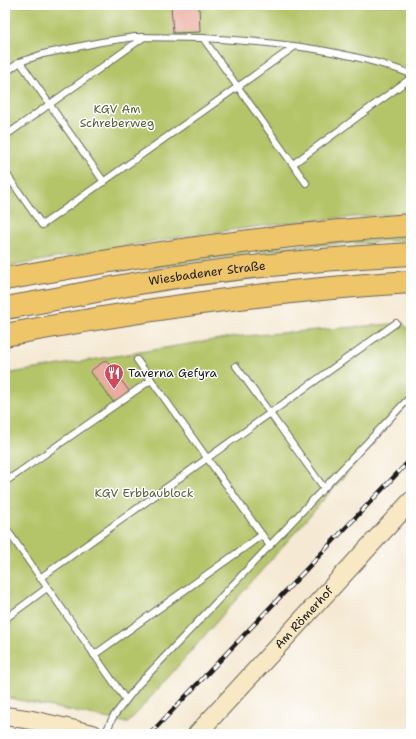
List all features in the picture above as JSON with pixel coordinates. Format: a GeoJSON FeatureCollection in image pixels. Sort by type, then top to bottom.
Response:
{"type":"FeatureCollection","features":[{"type":"Feature","properties":{"kind":"highway"},"geometry":{"type":"LineString","coordinates":[[5,279],[157,252],[341,230],[411,225]]}},
{"type":"Feature","properties":{"kind":"highway","name":"Wiesbadener Straße"},"geometry":{"type":"LineString","coordinates":[[5,308],[134,284],[230,270],[327,259],[411,254]]}},
{"type":"Feature","properties":{"kind":"highway"},"geometry":{"type":"LineString","coordinates":[[5,335],[238,299],[329,287],[411,282]]}},
{"type":"Feature","properties":{"kind":"main road","name":"Am Römerhof"},"geometry":{"type":"LineString","coordinates":[[197,734],[411,502]]}},
{"type":"Feature","properties":{"kind":"main road"},"geometry":{"type":"LineString","coordinates":[[5,716],[32,720],[88,734]]}},
{"type":"Feature","properties":{"kind":"lane"},"geometry":{"type":"LineString","coordinates":[[5,136],[144,37]]}},
{"type":"Feature","properties":{"kind":"lane"},"geometry":{"type":"LineString","coordinates":[[5,73],[20,62],[43,54],[101,42],[144,37],[257,41],[384,64],[411,74]]}},
{"type":"Feature","properties":{"kind":"lane"},"geometry":{"type":"LineString","coordinates":[[203,38],[306,183]]}},
{"type":"Feature","properties":{"kind":"lane"},"geometry":{"type":"LineString","coordinates":[[5,172],[42,225],[294,47]]}},
{"type":"Feature","properties":{"kind":"lane"},"geometry":{"type":"LineString","coordinates":[[20,62],[104,182]]}},
{"type":"Feature","properties":{"kind":"lane"},"geometry":{"type":"LineString","coordinates":[[293,164],[411,78]]}},
{"type":"Feature","properties":{"kind":"lane"},"geometry":{"type":"LineString","coordinates":[[40,578],[396,324]]}},
{"type":"Feature","properties":{"kind":"lane"},"geometry":{"type":"LineString","coordinates":[[137,360],[270,546]]}},
{"type":"Feature","properties":{"kind":"lane"},"geometry":{"type":"LineString","coordinates":[[236,366],[269,414],[324,488]]}},
{"type":"Feature","properties":{"kind":"lane"},"geometry":{"type":"LineString","coordinates":[[5,482],[151,380]]}},
{"type":"Feature","properties":{"kind":"lane"},"geometry":{"type":"LineString","coordinates":[[105,734],[113,717],[138,685],[411,396]]}},
{"type":"Feature","properties":{"kind":"lane"},"geometry":{"type":"LineString","coordinates":[[5,528],[126,700]]}},
{"type":"Feature","properties":{"kind":"lane"},"geometry":{"type":"LineString","coordinates":[[94,655],[262,535]]}},
{"type":"Feature","properties":{"kind":"lane"},"geometry":{"type":"LineString","coordinates":[[5,619],[47,588]]}},
{"type":"Feature","properties":{"kind":"green space","name":"KGV Am Schreberweg"},"geometry":{"type":"Polygon","coordinates":[[[5,5],[411,5],[411,214],[309,221],[207,233],[5,267],[5,5]]]}},
{"type":"Feature","properties":{"kind":"green space"},"geometry":{"type":"Polygon","coordinates":[[[411,236],[411,240],[309,246],[256,253],[255,248],[411,236]]]}},
{"type":"Feature","properties":{"kind":"green space"},"geometry":{"type":"Polygon","coordinates":[[[249,249],[249,254],[151,268],[150,264],[249,249]]]}},
{"type":"Feature","properties":{"kind":"green space","name":"KGV Erbbaublock"},"geometry":{"type":"Polygon","coordinates":[[[403,323],[411,333],[411,400],[128,723],[5,697],[5,374],[232,337],[403,323]]]}},
{"type":"Feature","properties":{"kind":"building"},"geometry":{"type":"Polygon","coordinates":[[[171,5],[199,5],[200,32],[173,33],[171,5]]]}},
{"type":"Feature","properties":{"kind":"building"},"geometry":{"type":"Polygon","coordinates":[[[106,360],[129,391],[114,403],[90,371],[106,360]]]}},
{"type":"Feature","properties":{"kind":"railway"},"geometry":{"type":"LineString","coordinates":[[150,734],[411,459]]}},
{"type":"Feature","properties":{"kind":"place","name":"Taverna Gefyra"},"geometry":{"type":"Point","coordinates":[114,390]}}]}
